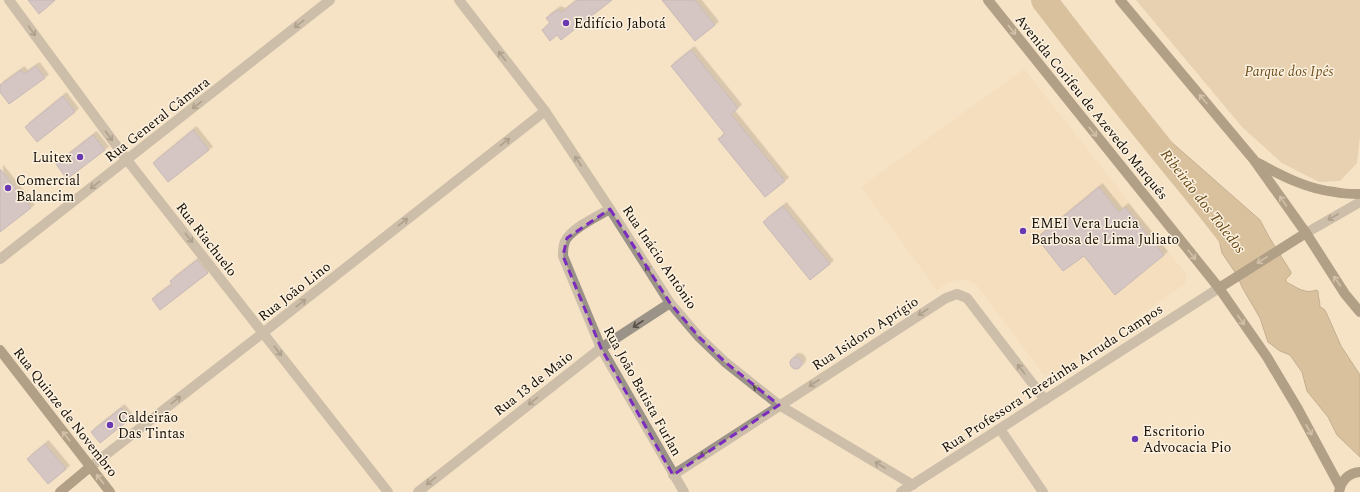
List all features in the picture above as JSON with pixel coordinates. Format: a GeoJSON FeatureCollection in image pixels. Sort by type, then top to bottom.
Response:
{"type":"FeatureCollection","features":[{"type":"Feature","properties":{"kind":"main road","name":"Avenida Corifeu de Azevedo Marquês"},"geometry":{"type":"LineString","coordinates":[[988,0],[1218,288],[1267,357],[1298,409],[1340,489]]}},
{"type":"Feature","properties":{"kind":"main road"},"geometry":{"type":"LineString","coordinates":[[1120,0],[1254,160],[1306,233],[1345,294],[1360,312]]}},
{"type":"Feature","properties":{"kind":"main road"},"geometry":{"type":"LineString","coordinates":[[1254,160],[1273,171],[1310,187],[1334,192],[1360,194]]}},
{"type":"Feature","properties":{"kind":"main road"},"geometry":{"type":"LineString","coordinates":[[1218,288],[1306,233]]}},
{"type":"Feature","properties":{"kind":"main road","name":"Rua Quinze de Novembro"},"geometry":{"type":"LineString","coordinates":[[0,350],[110,492]]}},
{"type":"Feature","properties":{"kind":"main road","name":"Rua João Lino"},"geometry":{"type":"LineString","coordinates":[[60,492],[90,467]]}},
{"type":"Feature","properties":{"kind":"main road"},"geometry":{"type":"LineString","coordinates":[[1340,489],[1344,480],[1349,475],[1360,472]]}},
{"type":"Feature","properties":{"kind":"street","name":"Rua Riachuelo"},"geometry":{"type":"LineString","coordinates":[[9,0],[127,160],[264,332],[388,492]]}},
{"type":"Feature","properties":{"kind":"street","name":"Rua General Câmara"},"geometry":{"type":"LineString","coordinates":[[0,259],[330,0]]}},
{"type":"Feature","properties":{"kind":"street","name":"Rua Inácio Antônio"},"geometry":{"type":"LineString","coordinates":[[459,0],[545,110],[670,302],[699,337],[725,362],[779,405],[913,485]]}},
{"type":"Feature","properties":{"kind":"street","name":"Rua João Lino"},"geometry":{"type":"LineString","coordinates":[[90,467],[545,110]]}},
{"type":"Feature","properties":{"kind":"street"},"geometry":{"type":"LineString","coordinates":[[1306,233],[1360,202]]}},
{"type":"Feature","properties":{"kind":"street","name":"Rua João Batista Furlan"},"geometry":{"type":"LineString","coordinates":[[610,209],[576,229],[567,238],[563,246],[563,256],[601,348],[684,492]]}},
{"type":"Feature","properties":{"kind":"street","name":"Rua Professora Terezinha Arruda Campos"},"geometry":{"type":"LineString","coordinates":[[901,492],[1218,288]]}},
{"type":"Feature","properties":{"kind":"street","name":"Rua Isidoro Aprígio"},"geometry":{"type":"LineString","coordinates":[[673,475],[946,298],[957,294],[967,298],[1044,400]]}},
{"type":"Feature","properties":{"kind":"street","name":"Rua 13 de Maio"},"geometry":{"type":"LineString","coordinates":[[418,492],[601,348],[670,302]]}},
{"type":"Feature","properties":{"kind":"street"},"geometry":{"type":"LineString","coordinates":[[1000,429],[1043,492]]}},
{"type":"Feature","properties":{"kind":"highlighted area"},"geometry":{"type":"Polygon","coordinates":[[[610,209],[670,303],[699,337],[725,362],[779,405],[673,475],[601,348],[563,256],[567,238],[610,209]]]}},
{"type":"Feature","properties":{"kind":"shaded area"},"geometry":{"type":"Polygon","coordinates":[[[1044,0],[1058,0],[1169,140],[1260,220],[1291,272],[1286,279],[1286,282],[1304,291],[1318,291],[1320,307],[1326,312],[1341,346],[1360,375],[1360,457],[1337,435],[1328,417],[1307,391],[1302,372],[1290,355],[1280,351],[1268,342],[1260,318],[1242,287],[1237,275],[1222,253],[1213,212],[1154,141],[1044,0]]]}},
{"type":"Feature","properties":{"kind":"shaded area","name":"EMEI Vera Lucia Barbosa de Lima Juliato"},"geometry":{"type":"Polygon","coordinates":[[[1024,69],[1186,274],[1185,284],[1053,375],[1044,375],[975,283],[964,279],[949,282],[937,290],[861,187],[1024,69]]]}},
{"type":"Feature","properties":{"kind":"green space","name":"Parque dos Ipês"},"geometry":{"type":"Polygon","coordinates":[[[1136,0],[1360,0],[1360,135],[1357,163],[1340,181],[1319,182],[1282,163],[1242,127],[1136,0]]]}},
{"type":"Feature","properties":{"kind":"building"},"geometry":{"type":"Polygon","coordinates":[[[28,0],[55,0],[39,14],[28,0]]]}},
{"type":"Feature","properties":{"kind":"building","name":"Edifício Jabotá"},"geometry":{"type":"Polygon","coordinates":[[[577,0],[612,0],[561,40],[557,35],[550,41],[542,30],[550,23],[546,18],[557,10],[562,12],[577,0]]]}},
{"type":"Feature","properties":{"kind":"building"},"geometry":{"type":"Polygon","coordinates":[[[662,0],[695,0],[715,25],[695,41],[662,0]]]}},
{"type":"Feature","properties":{"kind":"building"},"geometry":{"type":"Polygon","coordinates":[[[691,50],[738,108],[731,114],[785,181],[765,197],[718,139],[725,134],[671,66],[691,50]]]}},
{"type":"Feature","properties":{"kind":"building"},"geometry":{"type":"Polygon","coordinates":[[[36,66],[45,78],[9,104],[0,92],[0,85],[21,70],[24,74],[36,66]]]}},
{"type":"Feature","properties":{"kind":"building"},"geometry":{"type":"Polygon","coordinates":[[[63,96],[75,112],[37,142],[25,127],[63,96]]]}},
{"type":"Feature","properties":{"kind":"building"},"geometry":{"type":"Polygon","coordinates":[[[193,130],[209,150],[168,182],[153,163],[193,130]]]}},
{"type":"Feature","properties":{"kind":"building","name":"Luitex"},"geometry":{"type":"Polygon","coordinates":[[[93,135],[105,150],[67,179],[56,164],[93,135]]]}},
{"type":"Feature","properties":{"kind":"building","name":"Comercial Balancim"},"geometry":{"type":"Polygon","coordinates":[[[0,169],[31,208],[0,232],[0,169]]]}},
{"type":"Feature","properties":{"kind":"building"},"geometry":{"type":"Polygon","coordinates":[[[1099,187],[1119,212],[1125,207],[1164,255],[1115,295],[1084,256],[1063,271],[1037,238],[1099,187]]]}},
{"type":"Feature","properties":{"kind":"building"},"geometry":{"type":"Polygon","coordinates":[[[783,206],[830,264],[810,280],[763,222],[783,206]]]}},
{"type":"Feature","properties":{"kind":"building"},"geometry":{"type":"Polygon","coordinates":[[[197,260],[208,273],[160,310],[152,299],[172,284],[170,281],[197,260]]]}},
{"type":"Feature","properties":{"kind":"building"},"geometry":{"type":"Polygon","coordinates":[[[794,357],[798,357],[802,363],[798,369],[794,369],[790,365],[790,361],[794,357]]]}},
{"type":"Feature","properties":{"kind":"building","name":"Caldeirão Das Tintas"},"geometry":{"type":"Polygon","coordinates":[[[121,408],[130,419],[100,443],[91,432],[121,408]]]}},
{"type":"Feature","properties":{"kind":"building"},"geometry":{"type":"Polygon","coordinates":[[[45,444],[66,469],[48,484],[27,459],[45,444]]]}},
{"type":"Feature","properties":{"kind":"waterway","name":"Ribeirão dos Toledos"},"geometry":{"type":"LineString","coordinates":[[1044,0],[1233,239]]}},
{"type":"Feature","properties":{"kind":"place","name":"Edifício Jabotá"},"geometry":{"type":"Point","coordinates":[566,23]}},
{"type":"Feature","properties":{"kind":"place","name":"Luitex"},"geometry":{"type":"Point","coordinates":[80,157]}},
{"type":"Feature","properties":{"kind":"place","name":"Comercial Balancim"},"geometry":{"type":"Point","coordinates":[8,188]}},
{"type":"Feature","properties":{"kind":"place","name":"EMEI Vera Lucia Barbosa de Lima Juliato"},"geometry":{"type":"Point","coordinates":[1023,231]}},
{"type":"Feature","properties":{"kind":"place","name":"Caldeirão Das Tintas"},"geometry":{"type":"Point","coordinates":[110,425]}},
{"type":"Feature","properties":{"kind":"place","name":"Escritorio Advocacia Pio"},"geometry":{"type":"Point","coordinates":[1135,439]}}]}
